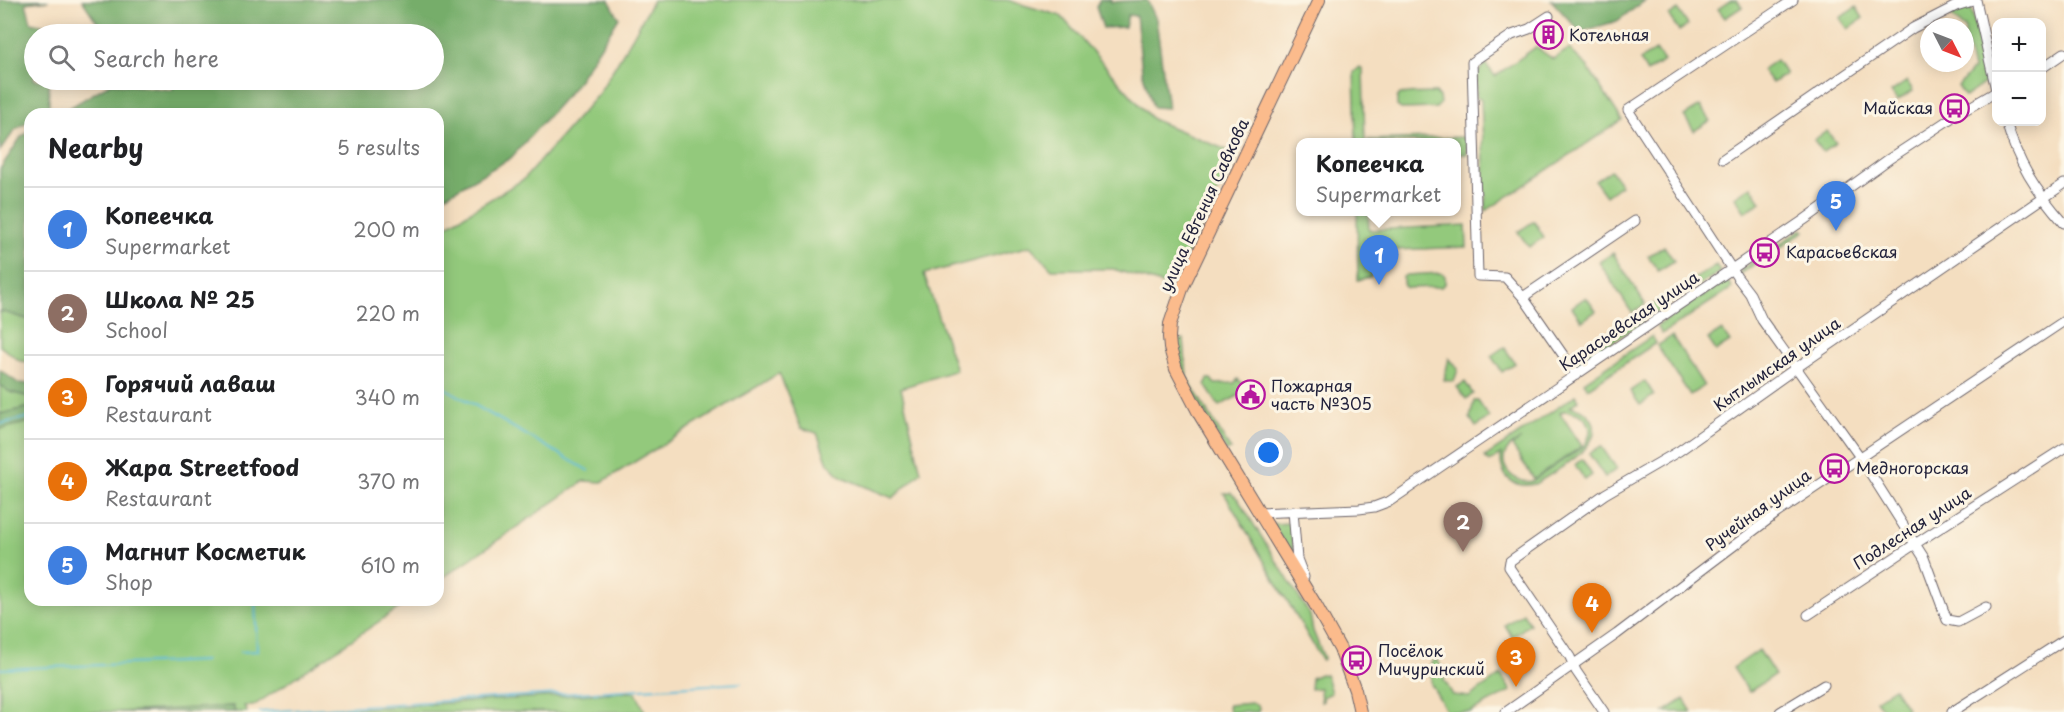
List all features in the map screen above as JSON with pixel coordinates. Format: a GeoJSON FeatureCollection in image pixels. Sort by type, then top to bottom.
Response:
{"type":"FeatureCollection","features":[{"type":"Feature","properties":{"kind":"main road","name":"улица Евгения Савкова"},"geometry":{"type":"LineString","coordinates":[[1319,0],[1183,286],[1170,324],[1170,348],[1176,369],[1200,415],[1315,604],[1344,657],[1360,712]]}},
{"type":"Feature","properties":{"kind":"street"},"geometry":{"type":"LineString","coordinates":[[1793,0],[1628,110],[1750,294],[1762,320],[1860,457],[1924,558],[1947,620],[1958,622],[1986,607]]}},
{"type":"Feature","properties":{"kind":"street"},"geometry":{"type":"LineString","coordinates":[[1723,159],[1914,27],[1956,6],[1976,0],[1992,73]]}},
{"type":"Feature","properties":{"kind":"street"},"geometry":{"type":"LineString","coordinates":[[1549,16],[1529,29],[1512,35],[1472,62],[1478,276],[1505,277],[1523,297],[1577,375]]}},
{"type":"Feature","properties":{"kind":"street"},"geometry":{"type":"LineString","coordinates":[[2046,65],[2064,53]]}},
{"type":"Feature","properties":{"kind":"street","name":"Карасьевская улица"},"geometry":{"type":"LineString","coordinates":[[1259,513],[1359,509],[1374,507],[1390,501],[1947,121],[1992,93]]}},
{"type":"Feature","properties":{"kind":"street"},"geometry":{"type":"LineString","coordinates":[[2007,126],[2026,174],[2043,199],[2064,223]]}},
{"type":"Feature","properties":{"kind":"street","name":"Кытлымская улица"},"geometry":{"type":"LineString","coordinates":[[1573,665],[1570,657],[1509,567],[1510,561],[1605,494],[1679,451],[2064,184]]}},
{"type":"Feature","properties":{"kind":"street"},"geometry":{"type":"LineString","coordinates":[[1523,297],[1635,221]]}},
{"type":"Feature","properties":{"kind":"street","name":"Ручейная улица"},"geometry":{"type":"LineString","coordinates":[[1506,712],[1777,513],[2064,321]]}},
{"type":"Feature","properties":{"kind":"street","name":"Подлесная улица"},"geometry":{"type":"LineString","coordinates":[[1808,615],[2064,448]]}},
{"type":"Feature","properties":{"kind":"street"},"geometry":{"type":"LineString","coordinates":[[1293,511],[1301,572],[1315,597],[1315,604]]}},
{"type":"Feature","properties":{"kind":"street"},"geometry":{"type":"LineString","coordinates":[[1952,712],[2064,640]]}},
{"type":"Feature","properties":{"kind":"street"},"geometry":{"type":"LineString","coordinates":[[1573,665],[1604,712]]}},
{"type":"Feature","properties":{"kind":"street"},"geometry":{"type":"LineString","coordinates":[[1780,712],[1824,685]]}},
{"type":"Feature","properties":{"kind":"green space"},"geometry":{"type":"Polygon","coordinates":[[[0,0],[49,0],[26,3],[31,22],[40,24],[24,24],[24,90],[49,90],[49,107],[24,108],[24,124],[15,130],[0,151],[0,0]]]}},
{"type":"Feature","properties":{"kind":"green space"},"geometry":{"type":"Polygon","coordinates":[[[82,0],[609,0],[619,18],[574,87],[511,158],[444,197],[444,108],[69,108],[99,90],[444,90],[444,24],[98,24],[82,0]]]}},
{"type":"Feature","properties":{"kind":"green space"},"geometry":{"type":"Polygon","coordinates":[[[653,0],[1007,0],[1061,16],[1152,119],[1236,154],[1171,287],[1113,269],[1052,269],[1030,246],[924,274],[956,370],[901,388],[921,472],[893,498],[842,477],[828,463],[817,433],[801,428],[779,373],[602,482],[584,481],[444,577],[444,227],[524,179],[599,93],[653,0]]]}},
{"type":"Feature","properties":{"kind":"green space"},"geometry":{"type":"Polygon","coordinates":[[[1100,0],[1111,0],[1111,2],[1147,0],[1156,19],[1168,108],[1153,107],[1142,71],[1136,16],[1128,15],[1125,27],[1103,28],[1096,7],[1100,0]]]}},
{"type":"Feature","properties":{"kind":"green space"},"geometry":{"type":"Polygon","coordinates":[[[1551,0],[1646,0],[1617,21],[1580,32],[1551,0]]]}},
{"type":"Feature","properties":{"kind":"green space"},"geometry":{"type":"Polygon","coordinates":[[[1731,0],[1737,0],[1742,7],[1725,18],[1718,9],[1731,0]]]}},
{"type":"Feature","properties":{"kind":"green space"},"geometry":{"type":"Polygon","coordinates":[[[1970,5],[1973,18],[1954,18],[1949,13],[1970,5]]]}},
{"type":"Feature","properties":{"kind":"green space"},"geometry":{"type":"Polygon","coordinates":[[[1856,7],[1863,18],[1848,29],[1840,18],[1856,7]]]}},
{"type":"Feature","properties":{"kind":"green space"},"geometry":{"type":"Polygon","coordinates":[[[1678,10],[1688,25],[1679,31],[1669,16],[1678,10]]]}},
{"type":"Feature","properties":{"kind":"green space"},"geometry":{"type":"Polygon","coordinates":[[[1974,21],[1989,80],[1965,97],[1958,86],[1970,72],[1974,72],[1974,21]]]}},
{"type":"Feature","properties":{"kind":"green space"},"geometry":{"type":"Polygon","coordinates":[[[1536,47],[1553,59],[1569,49],[1586,65],[1622,120],[1486,211],[1481,99],[1476,98],[1477,74],[1485,63],[1495,76],[1536,47]]]}},
{"type":"Feature","properties":{"kind":"green space"},"geometry":{"type":"Polygon","coordinates":[[[1656,50],[1664,61],[1647,72],[1640,60],[1656,50]]]}},
{"type":"Feature","properties":{"kind":"green space"},"geometry":{"type":"Polygon","coordinates":[[[1776,60],[1786,74],[1772,83],[1762,70],[1776,60]]]}},
{"type":"Feature","properties":{"kind":"green space"},"geometry":{"type":"Polygon","coordinates":[[[1360,67],[1363,70],[1365,138],[1356,138],[1354,72],[1360,67]]]}},
{"type":"Feature","properties":{"kind":"green space"},"geometry":{"type":"Polygon","coordinates":[[[1907,81],[1913,91],[1897,101],[1891,92],[1907,81]]]}},
{"type":"Feature","properties":{"kind":"green space"},"geometry":{"type":"Polygon","coordinates":[[[1436,93],[1440,104],[1436,108],[1401,109],[1397,106],[1397,98],[1400,94],[1436,93]]]}},
{"type":"Feature","properties":{"kind":"green space"},"geometry":{"type":"Polygon","coordinates":[[[1700,106],[1710,121],[1694,131],[1684,116],[1700,106]]]}},
{"type":"Feature","properties":{"kind":"green space"},"geometry":{"type":"Polygon","coordinates":[[[1827,131],[1836,143],[1823,152],[1814,140],[1827,131]]]}},
{"type":"Feature","properties":{"kind":"green space"},"geometry":{"type":"Polygon","coordinates":[[[24,135],[24,318],[0,311],[0,169],[24,135]]]}},
{"type":"Feature","properties":{"kind":"green space"},"geometry":{"type":"Polygon","coordinates":[[[1467,137],[1467,154],[1461,154],[1461,138],[1434,138],[1467,137]]]}},
{"type":"Feature","properties":{"kind":"green space"},"geometry":{"type":"Polygon","coordinates":[[[1611,170],[1621,185],[1606,196],[1595,181],[1611,170]]]}},
{"type":"Feature","properties":{"kind":"green space"},"geometry":{"type":"Polygon","coordinates":[[[1751,186],[1761,202],[1745,212],[1735,197],[1751,186]]]}},
{"type":"Feature","properties":{"kind":"green space"},"geometry":{"type":"Polygon","coordinates":[[[1357,216],[1368,216],[1369,230],[1466,225],[1467,247],[1371,251],[1370,236],[1364,239],[1365,247],[1370,247],[1371,277],[1358,280],[1357,216]]]}},
{"type":"Feature","properties":{"kind":"green space"},"geometry":{"type":"Polygon","coordinates":[[[1534,221],[1544,237],[1529,247],[1518,232],[1534,221]]]}},
{"type":"Feature","properties":{"kind":"green space"},"geometry":{"type":"Polygon","coordinates":[[[1802,229],[1805,231],[1739,275],[1741,270],[1802,229]]]}},
{"type":"Feature","properties":{"kind":"green space"},"geometry":{"type":"Polygon","coordinates":[[[1664,246],[1674,261],[1658,271],[1648,256],[1664,246]]]}},
{"type":"Feature","properties":{"kind":"green space"},"geometry":{"type":"Polygon","coordinates":[[[1613,253],[1645,304],[1632,313],[1599,262],[1613,253]]]}},
{"type":"Feature","properties":{"kind":"green space"},"geometry":{"type":"Polygon","coordinates":[[[1716,265],[1720,272],[1651,316],[1646,309],[1716,265]]]}},
{"type":"Feature","properties":{"kind":"green space"},"geometry":{"type":"Polygon","coordinates":[[[1441,273],[1445,276],[1445,284],[1441,287],[1407,288],[1404,286],[1403,277],[1406,275],[1441,273]]]}},
{"type":"Feature","properties":{"kind":"green space"},"geometry":{"type":"Polygon","coordinates":[[[1727,280],[1732,288],[1662,334],[1657,326],[1727,280]]]}},
{"type":"Feature","properties":{"kind":"green space"},"geometry":{"type":"Polygon","coordinates":[[[1586,297],[1596,311],[1582,321],[1572,307],[1586,297]]]}},
{"type":"Feature","properties":{"kind":"green space"},"geometry":{"type":"Polygon","coordinates":[[[0,311],[24,318],[24,361],[20,361],[0,346],[0,311]]]}},
{"type":"Feature","properties":{"kind":"green space"},"geometry":{"type":"Polygon","coordinates":[[[1639,313],[1644,321],[1577,365],[1572,357],[1639,313]]]}},
{"type":"Feature","properties":{"kind":"green space"},"geometry":{"type":"Polygon","coordinates":[[[1722,330],[1730,342],[1716,351],[1708,339],[1722,330]]]}},
{"type":"Feature","properties":{"kind":"green space"},"geometry":{"type":"Polygon","coordinates":[[[1652,336],[1656,343],[1588,388],[1584,382],[1652,336]]]}},
{"type":"Feature","properties":{"kind":"green space"},"geometry":{"type":"Polygon","coordinates":[[[1672,336],[1704,386],[1690,395],[1657,346],[1672,336]]]}},
{"type":"Feature","properties":{"kind":"green space"},"geometry":{"type":"Polygon","coordinates":[[[1184,339],[1187,378],[1231,450],[1226,451],[1184,378],[1175,345],[1177,340],[1184,339]]]}},
{"type":"Feature","properties":{"kind":"green space"},"geometry":{"type":"Polygon","coordinates":[[[1504,347],[1515,363],[1502,372],[1491,356],[1504,347]]]}},
{"type":"Feature","properties":{"kind":"green space"},"geometry":{"type":"Polygon","coordinates":[[[1449,358],[1458,369],[1454,382],[1444,380],[1449,358]]]}},
{"type":"Feature","properties":{"kind":"green space"},"geometry":{"type":"Polygon","coordinates":[[[0,370],[18,383],[24,384],[24,396],[10,392],[0,385],[0,370]]]}},
{"type":"Feature","properties":{"kind":"green space"},"geometry":{"type":"Polygon","coordinates":[[[1208,379],[1215,384],[1234,383],[1238,379],[1242,383],[1242,394],[1219,406],[1205,385],[1208,379]]]}},
{"type":"Feature","properties":{"kind":"green space"},"geometry":{"type":"Polygon","coordinates":[[[1645,381],[1654,395],[1640,405],[1630,391],[1645,381]]]}},
{"type":"Feature","properties":{"kind":"green space"},"geometry":{"type":"Polygon","coordinates":[[[1465,382],[1473,394],[1466,399],[1457,387],[1465,382]]]}},
{"type":"Feature","properties":{"kind":"green space"},"geometry":{"type":"Polygon","coordinates":[[[0,385],[10,392],[24,396],[24,408],[0,414],[0,385]]]}},
{"type":"Feature","properties":{"kind":"green space"},"geometry":{"type":"Polygon","coordinates":[[[1576,395],[1579,400],[1570,407],[1583,411],[1593,422],[1594,432],[1584,450],[1535,484],[1520,485],[1509,479],[1502,469],[1501,454],[1489,462],[1485,457],[1576,395]],[[1571,412],[1560,413],[1582,446],[1534,479],[1512,446],[1521,439],[1510,447],[1505,454],[1505,467],[1513,477],[1532,481],[1584,446],[1590,432],[1589,426],[1583,417],[1571,412]]]}},
{"type":"Feature","properties":{"kind":"green space"},"geometry":{"type":"Polygon","coordinates":[[[1474,401],[1478,401],[1489,417],[1476,427],[1470,418],[1474,401]]]}},
{"type":"Feature","properties":{"kind":"green space"},"geometry":{"type":"Polygon","coordinates":[[[24,408],[24,423],[0,429],[0,414],[24,408]]]}},
{"type":"Feature","properties":{"kind":"green space"},"geometry":{"type":"Polygon","coordinates":[[[24,423],[24,606],[402,606],[253,706],[244,706],[247,712],[235,712],[233,706],[146,712],[0,712],[0,429],[24,423]]]}},
{"type":"Feature","properties":{"kind":"green space"},"geometry":{"type":"Polygon","coordinates":[[[1601,446],[1617,469],[1605,477],[1589,454],[1601,446]]]}},
{"type":"Feature","properties":{"kind":"green space"},"geometry":{"type":"Polygon","coordinates":[[[1582,459],[1592,475],[1585,480],[1575,465],[1582,459]]]}},
{"type":"Feature","properties":{"kind":"green space"},"geometry":{"type":"Polygon","coordinates":[[[1224,493],[1231,493],[1238,499],[1310,615],[1313,631],[1324,658],[1322,660],[1224,493]]]}},
{"type":"Feature","properties":{"kind":"green space"},"geometry":{"type":"Polygon","coordinates":[[[1290,523],[1295,563],[1272,524],[1290,523]]]}},
{"type":"Feature","properties":{"kind":"green space"},"geometry":{"type":"Polygon","coordinates":[[[1523,613],[1530,624],[1512,637],[1505,625],[1523,613]]]}},
{"type":"Feature","properties":{"kind":"green space"},"geometry":{"type":"Polygon","coordinates":[[[1759,650],[1775,675],[1749,692],[1733,668],[1759,650]]]}},
{"type":"Feature","properties":{"kind":"green space"},"geometry":{"type":"Polygon","coordinates":[[[1435,658],[1445,672],[1444,680],[1453,695],[1469,697],[1501,675],[1511,691],[1471,712],[1447,712],[1431,684],[1431,663],[1435,658]]]}},
{"type":"Feature","properties":{"kind":"green space"},"geometry":{"type":"Polygon","coordinates":[[[1320,674],[1326,675],[1331,693],[1323,697],[1321,702],[1320,688],[1310,689],[1311,678],[1320,674]]]}},
{"type":"Feature","properties":{"kind":"green space"},"geometry":{"type":"Polygon","coordinates":[[[1894,688],[1907,708],[1902,712],[1884,712],[1876,700],[1894,688]]]}},
{"type":"Feature","properties":{"kind":"green space"},"geometry":{"type":"Polygon","coordinates":[[[636,692],[645,712],[302,712],[636,692]]]}},
{"type":"Feature","properties":{"kind":"green space"},"geometry":{"type":"Polygon","coordinates":[[[1684,699],[1692,712],[1664,712],[1684,699]]]}},
{"type":"Feature","properties":{"kind":"green space"},"geometry":{"type":"Polygon","coordinates":[[[1252,703],[1258,705],[1258,712],[1229,712],[1228,705],[1252,703]]]}},
{"type":"Feature","properties":{"kind":"green space"},"geometry":{"type":"Polygon","coordinates":[[[233,706],[235,712],[119,712],[233,706]]]}},
{"type":"Feature","properties":{"kind":"waterway"},"geometry":{"type":"LineString","coordinates":[[444,387],[589,471]]}},
{"type":"Feature","properties":{"kind":"waterway"},"geometry":{"type":"LineString","coordinates":[[0,424],[24,418]]}},
{"type":"Feature","properties":{"kind":"waterway"},"geometry":{"type":"LineString","coordinates":[[240,652],[257,651],[255,606]]}},
{"type":"Feature","properties":{"kind":"waterway"},"geometry":{"type":"LineString","coordinates":[[0,669],[205,661]]}},
{"type":"Feature","properties":{"kind":"waterway"},"geometry":{"type":"LineString","coordinates":[[260,712],[741,683]]}},
{"type":"Feature","properties":{"kind":"place","name":"Котельная"},"geometry":{"type":"Point","coordinates":[1548,35]}},
{"type":"Feature","properties":{"kind":"place","name":"Майская"},"geometry":{"type":"Point","coordinates":[1954,108]}},
{"type":"Feature","properties":{"kind":"place","name":"Магнит Косметик"},"geometry":{"type":"Point","coordinates":[1836,231]}},
{"type":"Feature","properties":{"kind":"place","name":"Карасьевская"},"geometry":{"type":"Point","coordinates":[1765,252]}},
{"type":"Feature","properties":{"kind":"place","name":"Копеечка"},"geometry":{"type":"Point","coordinates":[1379,285]}},
{"type":"Feature","properties":{"kind":"place","name":"Пожарная часть №305"},"geometry":{"type":"Point","coordinates":[1250,395]}},
{"type":"Feature","properties":{"kind":"place","name":"Медногорская"},"geometry":{"type":"Point","coordinates":[1835,468]}},
{"type":"Feature","properties":{"kind":"place","name":"Школа № 25"},"geometry":{"type":"Point","coordinates":[1463,552]}},
{"type":"Feature","properties":{"kind":"place","name":"Жара Streetfood"},"geometry":{"type":"Point","coordinates":[1592,633]}},
{"type":"Feature","properties":{"kind":"place","name":"Посёлок Мичуринский"},"geometry":{"type":"Point","coordinates":[1357,660]}},
{"type":"Feature","properties":{"kind":"place","name":"Горячий лаваш"},"geometry":{"type":"Point","coordinates":[1516,687]}}]}
